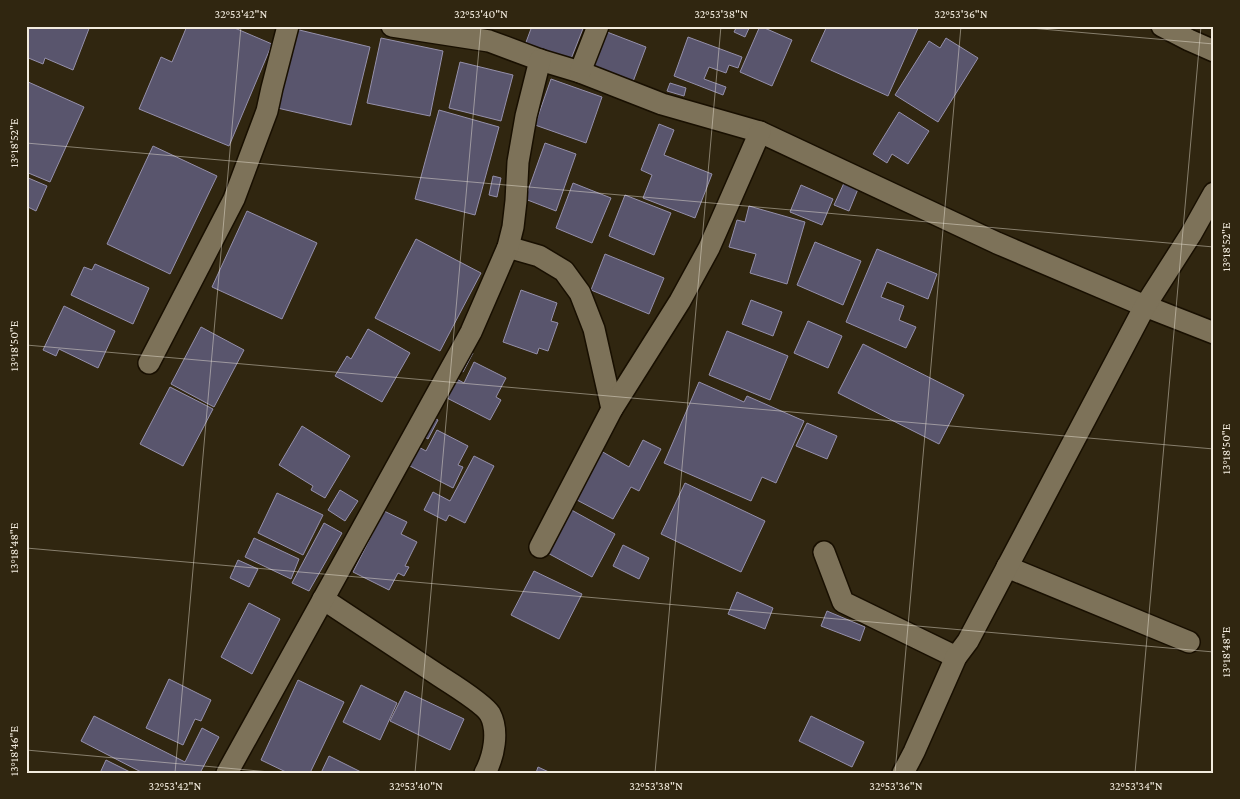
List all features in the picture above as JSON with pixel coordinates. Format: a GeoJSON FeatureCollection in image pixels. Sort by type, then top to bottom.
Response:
{"type":"FeatureCollection","features":[{"type":"Feature","properties":{"kind":"street"},"geometry":{"type":"LineString","coordinates":[[150,363],[234,199],[267,111],[288,26]]}},
{"type":"Feature","properties":{"kind":"street"},"geometry":{"type":"LineString","coordinates":[[392,26],[490,34],[540,60],[580,72],[662,104],[760,132],[997,243],[1214,333]]}},
{"type":"Feature","properties":{"kind":"street"},"geometry":{"type":"LineString","coordinates":[[580,72],[598,26]]}},
{"type":"Feature","properties":{"kind":"street"},"geometry":{"type":"LineString","coordinates":[[1162,26],[1214,51]]}},
{"type":"Feature","properties":{"kind":"street"},"geometry":{"type":"LineString","coordinates":[[227,773],[470,332],[508,247],[514,227],[519,153],[540,60]]}},
{"type":"Feature","properties":{"kind":"street"},"geometry":{"type":"LineString","coordinates":[[540,548],[612,409],[680,301],[709,248],[760,132]]}},
{"type":"Feature","properties":{"kind":"street"},"geometry":{"type":"LineString","coordinates":[[903,773],[956,657],[968,641],[1145,306],[1191,234],[1214,193]]}},
{"type":"Feature","properties":{"kind":"street"},"geometry":{"type":"LineString","coordinates":[[508,247],[538,256],[564,271],[580,293],[594,329],[612,409]]}},
{"type":"Feature","properties":{"kind":"street"},"geometry":{"type":"LineString","coordinates":[[824,552],[843,602],[956,657]]}},
{"type":"Feature","properties":{"kind":"street"},"geometry":{"type":"LineString","coordinates":[[1007,566],[1189,642]]}},
{"type":"Feature","properties":{"kind":"street"},"geometry":{"type":"LineString","coordinates":[[323,599],[461,690],[490,713],[495,731],[495,740],[485,773]]}},
{"type":"Feature","properties":{"kind":"building"},"geometry":{"type":"Polygon","coordinates":[[[26,26],[90,26],[73,70],[45,58],[43,64],[26,57],[26,26]]]}},
{"type":"Feature","properties":{"kind":"building"},"geometry":{"type":"Polygon","coordinates":[[[187,26],[230,26],[272,44],[229,146],[139,109],[161,57],[172,62],[187,26]]]}},
{"type":"Feature","properties":{"kind":"building"},"geometry":{"type":"Polygon","coordinates":[[[532,26],[584,26],[569,64],[525,45],[532,26]]]}},
{"type":"Feature","properties":{"kind":"building"},"geometry":{"type":"Polygon","coordinates":[[[731,26],[750,26],[745,37],[734,32],[736,28],[731,26]]]}},
{"type":"Feature","properties":{"kind":"building"},"geometry":{"type":"Polygon","coordinates":[[[760,26],[792,40],[772,86],[740,72],[760,26]]]}},
{"type":"Feature","properties":{"kind":"building"},"geometry":{"type":"Polygon","coordinates":[[[827,26],[919,26],[888,96],[811,61],[827,26]]]}},
{"type":"Feature","properties":{"kind":"building"},"geometry":{"type":"Polygon","coordinates":[[[291,28],[370,47],[351,125],[273,107],[291,28]]]}},
{"type":"Feature","properties":{"kind":"building"},"geometry":{"type":"Polygon","coordinates":[[[607,32],[646,47],[631,87],[592,72],[607,32]]]}},
{"type":"Feature","properties":{"kind":"building"},"geometry":{"type":"Polygon","coordinates":[[[688,37],[742,57],[738,68],[729,65],[726,73],[709,67],[704,79],[726,87],[723,95],[674,76],[688,37]]]}},
{"type":"Feature","properties":{"kind":"building"},"geometry":{"type":"Polygon","coordinates":[[[381,38],[443,51],[430,116],[367,103],[381,38]]]}},
{"type":"Feature","properties":{"kind":"building"},"geometry":{"type":"Polygon","coordinates":[[[946,38],[978,58],[938,122],[895,95],[929,41],[940,48],[946,38]]]}},
{"type":"Feature","properties":{"kind":"building"},"geometry":{"type":"Polygon","coordinates":[[[460,62],[513,75],[501,121],[449,108],[460,62]]]}},
{"type":"Feature","properties":{"kind":"building"},"geometry":{"type":"Polygon","coordinates":[[[551,79],[602,97],[586,143],[535,125],[551,79]]]}},
{"type":"Feature","properties":{"kind":"building"},"geometry":{"type":"Polygon","coordinates":[[[26,81],[84,107],[50,182],[26,172],[26,81]]]}},
{"type":"Feature","properties":{"kind":"building"},"geometry":{"type":"Polygon","coordinates":[[[670,83],[686,88],[684,96],[667,91],[670,83]]]}},
{"type":"Feature","properties":{"kind":"building"},"geometry":{"type":"Polygon","coordinates":[[[439,110],[499,127],[475,215],[415,199],[439,110]]]}},
{"type":"Feature","properties":{"kind":"building"},"geometry":{"type":"Polygon","coordinates":[[[899,112],[929,131],[908,164],[892,154],[887,163],[873,154],[899,112]]]}},
{"type":"Feature","properties":{"kind":"building"},"geometry":{"type":"Polygon","coordinates":[[[659,124],[674,130],[664,155],[712,174],[695,218],[643,198],[652,175],[641,170],[659,124]]]}},
{"type":"Feature","properties":{"kind":"building"},"geometry":{"type":"Polygon","coordinates":[[[545,143],[576,154],[556,211],[525,199],[545,143]]]}},
{"type":"Feature","properties":{"kind":"building"},"geometry":{"type":"Polygon","coordinates":[[[153,146],[217,176],[170,274],[107,244],[153,146]]]}},
{"type":"Feature","properties":{"kind":"building"},"geometry":{"type":"Polygon","coordinates":[[[493,176],[501,178],[497,197],[489,195],[493,176]]]}},
{"type":"Feature","properties":{"kind":"building"},"geometry":{"type":"Polygon","coordinates":[[[26,177],[47,186],[36,211],[26,206],[26,177]]]}},
{"type":"Feature","properties":{"kind":"building"},"geometry":{"type":"Polygon","coordinates":[[[573,183],[611,198],[592,243],[556,228],[573,183]]]}},
{"type":"Feature","properties":{"kind":"building"},"geometry":{"type":"Polygon","coordinates":[[[844,183],[858,189],[849,211],[834,205],[844,183]]]}},
{"type":"Feature","properties":{"kind":"building"},"geometry":{"type":"Polygon","coordinates":[[[801,185],[833,199],[822,225],[790,212],[801,185]]]}},
{"type":"Feature","properties":{"kind":"building"},"geometry":{"type":"Polygon","coordinates":[[[625,195],[671,213],[654,255],[609,236],[625,195]]]}},
{"type":"Feature","properties":{"kind":"building"},"geometry":{"type":"Polygon","coordinates":[[[749,206],[805,222],[787,284],[750,273],[756,254],[729,247],[737,220],[745,222],[749,206]]]}},
{"type":"Feature","properties":{"kind":"building"},"geometry":{"type":"Polygon","coordinates":[[[247,211],[317,243],[282,319],[212,287],[247,211]]]}},
{"type":"Feature","properties":{"kind":"building"},"geometry":{"type":"Polygon","coordinates":[[[416,239],[481,273],[440,351],[375,318],[416,239]]]}},
{"type":"Feature","properties":{"kind":"building"},"geometry":{"type":"Polygon","coordinates":[[[815,242],[861,261],[843,305],[797,285],[815,242]]]}},
{"type":"Feature","properties":{"kind":"building"},"geometry":{"type":"Polygon","coordinates":[[[877,249],[937,274],[928,299],[887,282],[881,297],[904,306],[899,320],[916,327],[906,348],[846,322],[877,249]]]}},
{"type":"Feature","properties":{"kind":"building"},"geometry":{"type":"Polygon","coordinates":[[[605,254],[664,278],[649,314],[591,290],[605,254]]]}},
{"type":"Feature","properties":{"kind":"building"},"geometry":{"type":"Polygon","coordinates":[[[95,264],[149,288],[133,324],[71,295],[84,267],[92,270],[95,264]]]}},
{"type":"Feature","properties":{"kind":"building"},"geometry":{"type":"Polygon","coordinates":[[[521,290],[557,303],[551,321],[558,323],[548,351],[539,348],[537,354],[503,342],[521,290]]]}},
{"type":"Feature","properties":{"kind":"building"},"geometry":{"type":"Polygon","coordinates":[[[751,300],[782,312],[773,336],[742,324],[751,300]]]}},
{"type":"Feature","properties":{"kind":"building"},"geometry":{"type":"Polygon","coordinates":[[[64,306],[115,331],[98,368],[59,349],[56,356],[43,350],[64,306]]]}},
{"type":"Feature","properties":{"kind":"building"},"geometry":{"type":"Polygon","coordinates":[[[808,321],[842,336],[828,368],[794,353],[808,321]]]}},
{"type":"Feature","properties":{"kind":"building"},"geometry":{"type":"Polygon","coordinates":[[[201,327],[244,350],[214,407],[171,384],[201,327]]]}},
{"type":"Feature","properties":{"kind":"building"},"geometry":{"type":"Polygon","coordinates":[[[368,329],[410,353],[382,402],[335,376],[347,356],[351,359],[368,329]]]}},
{"type":"Feature","properties":{"kind":"building"},"geometry":{"type":"Polygon","coordinates":[[[727,331],[788,356],[770,400],[709,375],[727,331]]]}},
{"type":"Feature","properties":{"kind":"building"},"geometry":{"type":"Polygon","coordinates":[[[863,344],[964,395],[939,444],[838,393],[863,344]]]}},
{"type":"Feature","properties":{"kind":"building"},"geometry":{"type":"Polygon","coordinates":[[[466,349],[473,353],[463,372],[455,367],[466,349]]]}},
{"type":"Feature","properties":{"kind":"building"},"geometry":{"type":"Polygon","coordinates":[[[474,362],[506,378],[496,397],[501,400],[490,420],[443,396],[453,377],[464,383],[474,362]]]}},
{"type":"Feature","properties":{"kind":"building"},"geometry":{"type":"Polygon","coordinates":[[[699,382],[744,402],[747,396],[804,421],[776,483],[762,477],[751,501],[664,463],[699,382]]]}},
{"type":"Feature","properties":{"kind":"building"},"geometry":{"type":"Polygon","coordinates":[[[170,387],[213,409],[183,466],[140,444],[170,387]]]}},
{"type":"Feature","properties":{"kind":"building"},"geometry":{"type":"Polygon","coordinates":[[[430,415],[438,420],[428,439],[420,434],[430,415]]]}},
{"type":"Feature","properties":{"kind":"building"},"geometry":{"type":"Polygon","coordinates":[[[807,423],[837,436],[827,459],[796,446],[807,423]]]}},
{"type":"Feature","properties":{"kind":"building"},"geometry":{"type":"Polygon","coordinates":[[[302,426],[350,456],[325,498],[311,490],[313,486],[279,465],[302,426]]]}},
{"type":"Feature","properties":{"kind":"building"},"geometry":{"type":"Polygon","coordinates":[[[437,430],[468,446],[458,465],[463,467],[453,488],[406,464],[415,445],[426,451],[437,430]]]}},
{"type":"Feature","properties":{"kind":"building"},"geometry":{"type":"Polygon","coordinates":[[[643,440],[661,449],[639,491],[631,487],[613,519],[575,499],[601,451],[629,467],[643,440]]]}},
{"type":"Feature","properties":{"kind":"building"},"geometry":{"type":"Polygon","coordinates":[[[474,456],[494,466],[465,523],[449,515],[446,521],[424,510],[433,492],[450,501],[474,456]]]}},
{"type":"Feature","properties":{"kind":"building"},"geometry":{"type":"Polygon","coordinates":[[[685,483],[765,521],[741,572],[661,534],[685,483]]]}},
{"type":"Feature","properties":{"kind":"building"},"geometry":{"type":"Polygon","coordinates":[[[340,490],[358,501],[345,521],[328,510],[340,490]]]}},
{"type":"Feature","properties":{"kind":"building"},"geometry":{"type":"Polygon","coordinates":[[[277,493],[323,515],[303,555],[258,533],[277,493]]]}},
{"type":"Feature","properties":{"kind":"building"},"geometry":{"type":"Polygon","coordinates":[[[566,507],[615,534],[592,577],[542,550],[566,507]]]}},
{"type":"Feature","properties":{"kind":"building"},"geometry":{"type":"Polygon","coordinates":[[[384,511],[407,522],[401,534],[417,542],[405,566],[409,567],[404,576],[398,573],[389,590],[353,572],[384,511]]]}},
{"type":"Feature","properties":{"kind":"building"},"geometry":{"type":"Polygon","coordinates":[[[324,523],[342,533],[309,591],[292,583],[324,523]]]}},
{"type":"Feature","properties":{"kind":"building"},"geometry":{"type":"Polygon","coordinates":[[[254,538],[299,559],[291,579],[245,557],[254,538]]]}},
{"type":"Feature","properties":{"kind":"building"},"geometry":{"type":"Polygon","coordinates":[[[623,545],[649,558],[639,579],[613,566],[623,545]]]}},
{"type":"Feature","properties":{"kind":"building"},"geometry":{"type":"Polygon","coordinates":[[[238,560],[258,569],[249,587],[230,578],[238,560]]]}},
{"type":"Feature","properties":{"kind":"building"},"geometry":{"type":"Polygon","coordinates":[[[534,571],[582,594],[559,639],[511,615],[534,571]]]}},
{"type":"Feature","properties":{"kind":"building"},"geometry":{"type":"Polygon","coordinates":[[[737,592],[773,608],[765,629],[728,614],[737,592]]]}},
{"type":"Feature","properties":{"kind":"building"},"geometry":{"type":"Polygon","coordinates":[[[249,603],[280,619],[252,674],[221,657],[249,603]]]}},
{"type":"Feature","properties":{"kind":"building"},"geometry":{"type":"Polygon","coordinates":[[[827,611],[865,627],[860,641],[821,626],[827,611]]]}},
{"type":"Feature","properties":{"kind":"building"},"geometry":{"type":"Polygon","coordinates":[[[169,679],[211,700],[201,721],[195,719],[183,745],[146,728],[169,679]]]}},
{"type":"Feature","properties":{"kind":"building"},"geometry":{"type":"Polygon","coordinates":[[[298,680],[344,702],[310,773],[288,773],[261,760],[298,680]]]}},
{"type":"Feature","properties":{"kind":"building"},"geometry":{"type":"Polygon","coordinates":[[[361,685],[397,703],[380,740],[343,722],[361,685]]]}},
{"type":"Feature","properties":{"kind":"building"},"geometry":{"type":"Polygon","coordinates":[[[405,691],[464,719],[450,750],[390,721],[405,691]]]}},
{"type":"Feature","properties":{"kind":"building"},"geometry":{"type":"Polygon","coordinates":[[[94,716],[185,762],[202,728],[219,737],[200,773],[143,773],[81,741],[94,716]]]}},
{"type":"Feature","properties":{"kind":"building"},"geometry":{"type":"Polygon","coordinates":[[[811,716],[864,742],[852,767],[799,741],[811,716]]]}},
{"type":"Feature","properties":{"kind":"building"},"geometry":{"type":"Polygon","coordinates":[[[329,756],[363,773],[321,773],[329,756]]]}},
{"type":"Feature","properties":{"kind":"building"},"geometry":{"type":"Polygon","coordinates":[[[106,760],[132,773],[100,773],[106,760]]]}},
{"type":"Feature","properties":{"kind":"building"},"geometry":{"type":"Polygon","coordinates":[[[538,767],[551,773],[536,773],[538,767]]]}}]}
